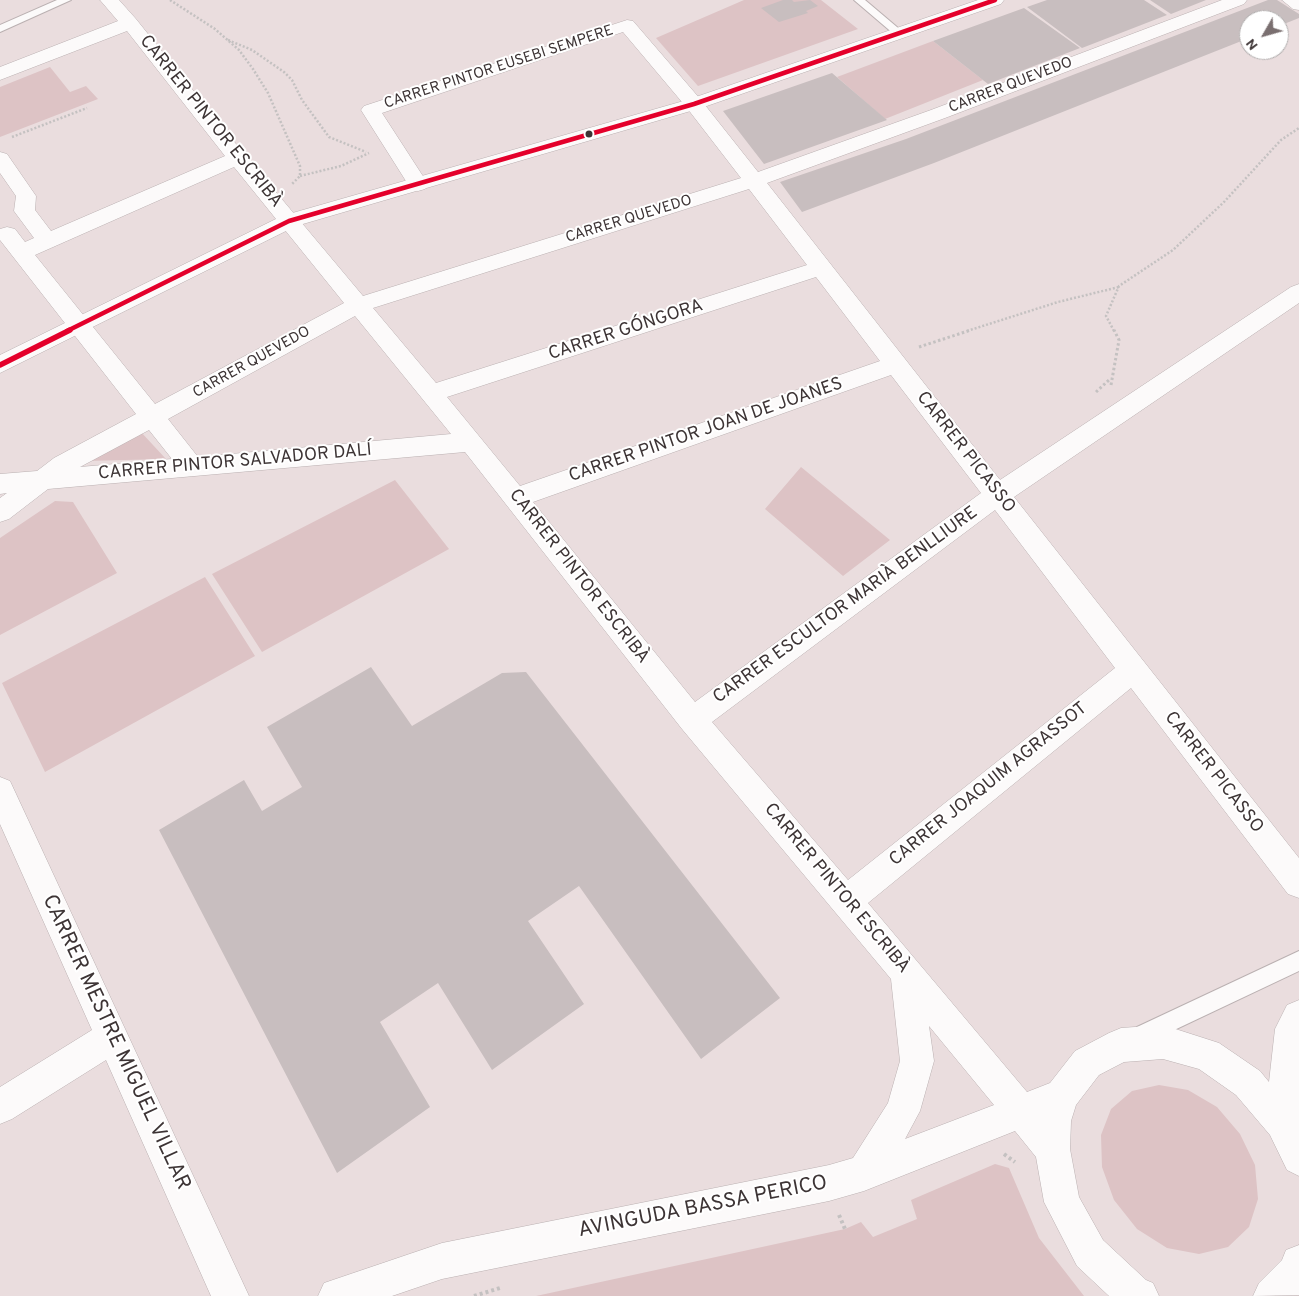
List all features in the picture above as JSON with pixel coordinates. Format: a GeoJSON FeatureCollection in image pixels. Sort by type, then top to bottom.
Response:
{"type":"FeatureCollection","features":[{"type":"Feature","properties":{"kind":"street","name":"CARRER PINTOR ESCRIBÀ"},"geometry":{"type":"LineString","coordinates":[[109,0],[130,23],[237,158],[471,442],[692,720],[906,972],[1052,1150]]}},
{"type":"Feature","properties":{"kind":"street"},"geometry":{"type":"LineString","coordinates":[[0,365],[289,221],[694,104],[995,0]]}},
{"type":"Feature","properties":{"kind":"street","name":"CARRER QUEVEDO"},"geometry":{"type":"LineString","coordinates":[[0,512],[63,465],[358,305],[753,181],[938,114],[1238,0]]}},
{"type":"Feature","properties":{"kind":"street"},"geometry":{"type":"LineString","coordinates":[[1291,0],[1299,5]]}},
{"type":"Feature","properties":{"kind":"street"},"geometry":{"type":"LineString","coordinates":[[0,74],[130,23]]}},
{"type":"Feature","properties":{"kind":"street","name":"CARRER PICASSO"},"geometry":{"type":"LineString","coordinates":[[627,26],[694,104],[1299,883]]}},
{"type":"Feature","properties":{"kind":"street","name":"CARRER PINTOR EUSEBI SEMPERE"},"geometry":{"type":"LineString","coordinates":[[393,145],[371,110],[627,26]]}},
{"type":"Feature","properties":{"kind":"street"},"geometry":{"type":"LineString","coordinates":[[393,145],[418,184]]}},
{"type":"Feature","properties":{"kind":"street"},"geometry":{"type":"LineString","coordinates":[[0,158],[26,196],[24,211],[47,241]]}},
{"type":"Feature","properties":{"kind":"street"},"geometry":{"type":"LineString","coordinates":[[22,252],[237,158]]}},
{"type":"Feature","properties":{"kind":"street"},"geometry":{"type":"LineString","coordinates":[[33,224],[4,235],[22,252],[191,466]]}},
{"type":"Feature","properties":{"kind":"street","name":"CARRER GÓNGORA"},"geometry":{"type":"LineString","coordinates":[[431,393],[821,268]]}},
{"type":"Feature","properties":{"kind":"street","name":"CARRER ESCULTOR MARIÀ BENLLIURE"},"geometry":{"type":"LineString","coordinates":[[692,720],[997,495],[1299,292]]}},
{"type":"Feature","properties":{"kind":"street","name":"CARRER PINTOR JOAN DE JOANES"},"geometry":{"type":"LineString","coordinates":[[516,498],[892,359]]}},
{"type":"Feature","properties":{"kind":"street","name":"CARRER PINTOR SALVADOR DALÍ"},"geometry":{"type":"LineString","coordinates":[[0,484],[41,482],[191,466],[471,442]]}},
{"type":"Feature","properties":{"kind":"street","name":"CARRER JOAQUIM AGRASSOT"},"geometry":{"type":"LineString","coordinates":[[846,901],[1133,670]]}},
{"type":"Feature","properties":{"kind":"street","name":"CARRER MESTRE MIGUEL VILLAR"},"geometry":{"type":"LineString","coordinates":[[0,791],[230,1296]]}},
{"type":"Feature","properties":{"kind":"street"},"geometry":{"type":"LineString","coordinates":[[864,1173],[903,1110],[917,1061],[906,972]]}},
{"type":"Feature","properties":{"kind":"street"},"geometry":{"type":"LineString","coordinates":[[1282,1123],[1292,1029],[1299,1017]]}},
{"type":"Feature","properties":{"kind":"street"},"geometry":{"type":"LineString","coordinates":[[0,1107],[112,1037]]}},
{"type":"Feature","properties":{"kind":"street"},"geometry":{"type":"LineString","coordinates":[[1140,1296],[1133,1293],[1090,1253],[1062,1202],[1052,1150],[1054,1122],[1062,1096],[1087,1064],[1121,1045],[1163,1042],[1207,1055],[1248,1083],[1282,1123],[1299,1158]]}},
{"type":"Feature","properties":{"kind":"street","name":"AVINGUDA BASSA PERICO"},"geometry":{"type":"LineString","coordinates":[[337,1296],[442,1261],[829,1184],[864,1173],[1062,1096]]}},
{"type":"Feature","properties":{"kind":"street"},"geometry":{"type":"LineString","coordinates":[[1272,1296],[1297,1271],[1299,1263]]}},
{"type":"Feature","properties":{"kind":"lane"},"geometry":{"type":"LineString","coordinates":[[0,29],[66,0]]}},
{"type":"Feature","properties":{"kind":"lane"},"geometry":{"type":"LineString","coordinates":[[859,0],[899,34]]}},
{"type":"Feature","properties":{"kind":"lane"},"geometry":{"type":"LineString","coordinates":[[1121,1045],[1299,961]]}},
{"type":"Feature","properties":{"kind":"path"},"geometry":{"type":"LineString","coordinates":[[170,0],[215,29],[239,50],[268,94],[295,151],[300,166],[300,176]]}},
{"type":"Feature","properties":{"kind":"path"},"geometry":{"type":"LineString","coordinates":[[228,40],[252,50],[284,72],[292,80],[302,100],[329,137],[369,153]]}},
{"type":"Feature","properties":{"kind":"path"},"geometry":{"type":"LineString","coordinates":[[9,139],[87,108]]}},
{"type":"Feature","properties":{"kind":"path"},"geometry":{"type":"LineString","coordinates":[[892,359],[918,348],[1058,302],[1119,286],[1173,250],[1224,202],[1281,140],[1299,128]]}},
{"type":"Feature","properties":{"kind":"path"},"geometry":{"type":"LineString","coordinates":[[272,200],[300,176],[341,166],[369,153],[393,145]]}},
{"type":"Feature","properties":{"kind":"path"},"geometry":{"type":"LineString","coordinates":[[1119,286],[1106,316],[1119,340],[1111,379],[1111,394],[1121,411]]}},
{"type":"Feature","properties":{"kind":"path"},"geometry":{"type":"LineString","coordinates":[[999,1150],[1016,1163]]}},
{"type":"Feature","properties":{"kind":"path"},"geometry":{"type":"LineString","coordinates":[[840,1217],[849,1214]]}},
{"type":"Feature","properties":{"kind":"shaded area"},"geometry":{"type":"Polygon","coordinates":[[[744,0],[821,0],[858,29],[698,86],[656,38],[744,0]]]}},
{"type":"Feature","properties":{"kind":"shaded area"},"geometry":{"type":"Polygon","coordinates":[[[933,41],[983,80],[885,119],[837,77],[933,41]]]}},
{"type":"Feature","properties":{"kind":"shaded area"},"geometry":{"type":"Polygon","coordinates":[[[50,67],[70,92],[86,86],[98,99],[0,137],[0,87],[50,67]]]}},
{"type":"Feature","properties":{"kind":"shaded area"},"geometry":{"type":"Polygon","coordinates":[[[140,431],[166,459],[85,461],[140,431]]]}},
{"type":"Feature","properties":{"kind":"shaded area"},"geometry":{"type":"Polygon","coordinates":[[[801,467],[890,540],[843,576],[765,509],[801,467]]]}},
{"type":"Feature","properties":{"kind":"shaded area"},"geometry":{"type":"Polygon","coordinates":[[[395,480],[449,549],[262,652],[212,574],[395,480]]]}},
{"type":"Feature","properties":{"kind":"shaded area"},"geometry":{"type":"Polygon","coordinates":[[[55,501],[73,502],[117,573],[0,635],[0,538],[55,501]]]}},
{"type":"Feature","properties":{"kind":"shaded area"},"geometry":{"type":"Polygon","coordinates":[[[205,577],[255,656],[45,772],[2,683],[205,577]]]}},
{"type":"Feature","properties":{"kind":"shaded area"},"geometry":{"type":"Polygon","coordinates":[[[1159,1085],[1188,1090],[1217,1107],[1240,1134],[1255,1165],[1258,1199],[1249,1227],[1228,1247],[1199,1254],[1167,1248],[1137,1229],[1114,1200],[1102,1167],[1101,1135],[1111,1109],[1132,1091],[1159,1085]]]}},
{"type":"Feature","properties":{"kind":"shaded area"},"geometry":{"type":"Polygon","coordinates":[[[995,1164],[1009,1168],[1039,1238],[1084,1296],[536,1296],[845,1229],[861,1222],[873,1237],[917,1219],[911,1200],[995,1164]]]}},
{"type":"Feature","properties":{"kind":"building"},"geometry":{"type":"Polygon","coordinates":[[[783,0],[792,0],[794,2],[810,0],[818,6],[806,11],[808,13],[779,22],[761,8],[783,0]]]}},
{"type":"Feature","properties":{"kind":"building"},"geometry":{"type":"Polygon","coordinates":[[[1047,0],[1144,0],[1167,15],[1082,48],[1027,7],[1047,0]]]}},
{"type":"Feature","properties":{"kind":"building"},"geometry":{"type":"Polygon","coordinates":[[[1150,0],[1206,0],[1171,14],[1150,0]]]}},
{"type":"Feature","properties":{"kind":"building"},"geometry":{"type":"Polygon","coordinates":[[[1268,0],[1277,0],[1299,14],[1299,18],[1289,22],[1289,10],[1242,10],[1268,0]]]}},
{"type":"Feature","properties":{"kind":"building"},"geometry":{"type":"Polygon","coordinates":[[[1024,8],[1080,48],[988,84],[933,41],[1024,8]]]}},
{"type":"Feature","properties":{"kind":"building"},"geometry":{"type":"Polygon","coordinates":[[[1239,11],[1239,42],[934,163],[802,212],[780,182],[906,139],[1239,11]]]}},
{"type":"Feature","properties":{"kind":"building"},"geometry":{"type":"Polygon","coordinates":[[[832,73],[887,120],[764,164],[723,111],[832,73]]]}},
{"type":"Feature","properties":{"kind":"building"},"geometry":{"type":"Polygon","coordinates":[[[371,667],[412,726],[502,673],[526,672],[780,998],[701,1059],[579,886],[528,921],[584,1004],[492,1070],[438,983],[380,1022],[430,1107],[337,1173],[159,830],[244,780],[262,811],[302,787],[267,727],[371,667]]]}},
{"type":"Feature","properties":{"kind":"transit line"},"geometry":{"type":"LineString","coordinates":[[0,365],[289,221],[694,104],[995,0]]}}]}
